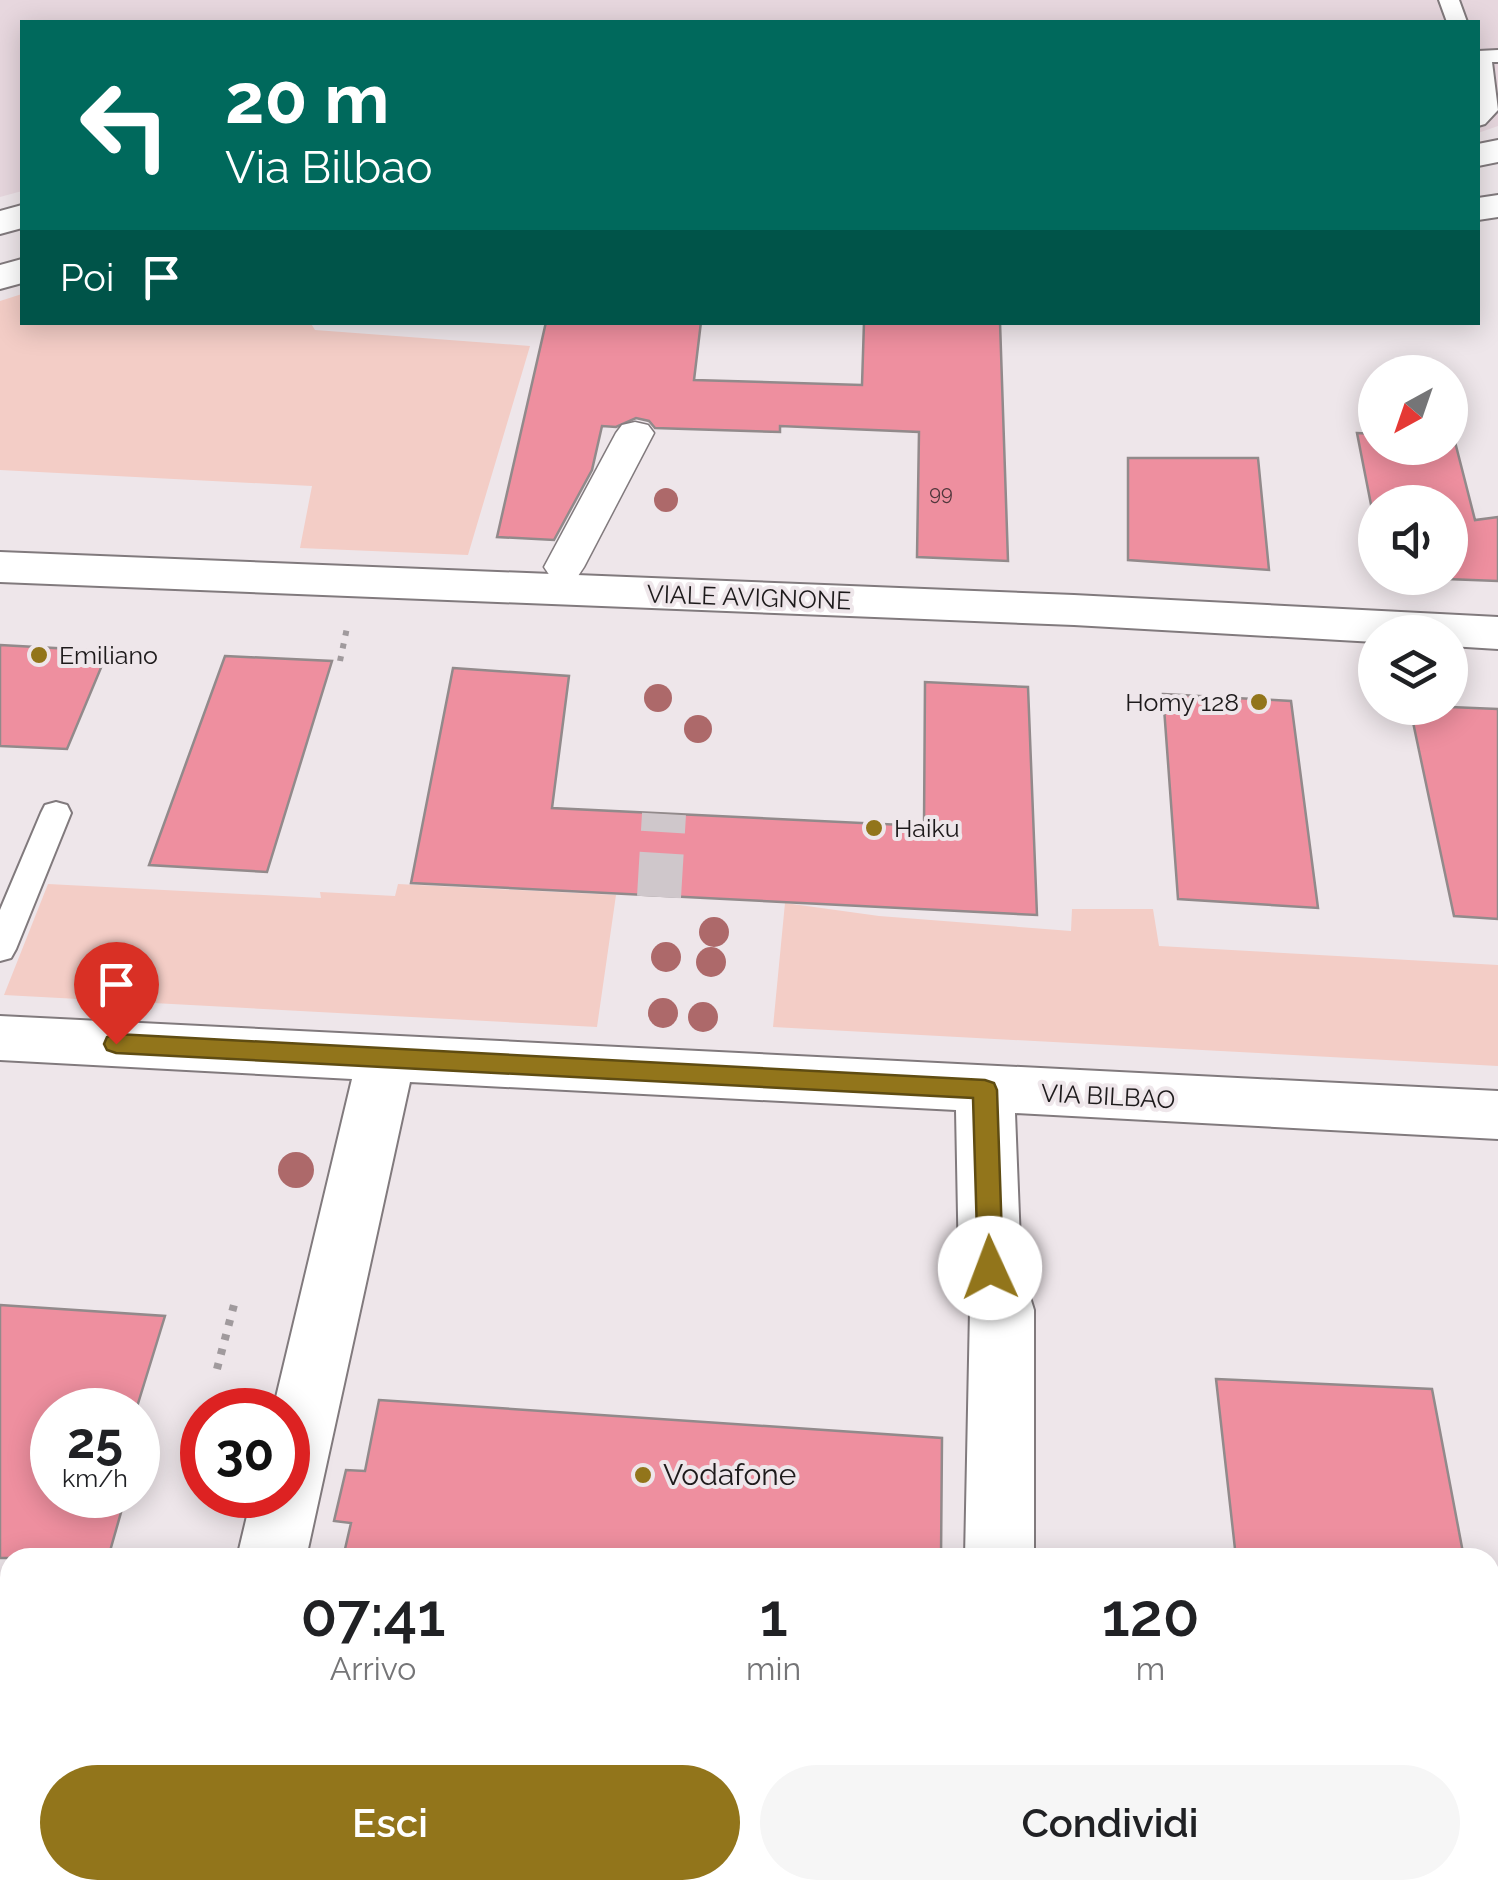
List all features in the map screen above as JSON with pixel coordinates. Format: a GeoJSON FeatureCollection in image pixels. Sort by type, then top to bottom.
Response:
{"type":"FeatureCollection","features":[{"type":"Feature","properties":{"kind":"street"},"geometry":{"type":"LineString","coordinates":[[564,567],[635,433]]}},
{"type":"Feature","properties":{"kind":"street","name":"VIALE AVIGNONE"},"geometry":{"type":"LineString","coordinates":[[0,567],[1074,610],[1498,633]]}},
{"type":"Feature","properties":{"kind":"street","name":"VIA BILBAO"},"geometry":{"type":"LineString","coordinates":[[0,1038],[1498,1115]]}},
{"type":"Feature","properties":{"kind":"street"},"geometry":{"type":"LineString","coordinates":[[310,1393],[386,1058]]}},
{"type":"Feature","properties":{"kind":"street"},"geometry":{"type":"LineString","coordinates":[[985,1090],[990,1268],[1002,1310],[999,1548]]}},
{"type":"Feature","properties":{"kind":"street"},"geometry":{"type":"LineString","coordinates":[[274,1548],[281,1518]]}},
{"type":"Feature","properties":{"kind":"lane"},"geometry":{"type":"LineString","coordinates":[[1480,119],[1489,112],[1483,89],[1485,56]]}},
{"type":"Feature","properties":{"kind":"lane"},"geometry":{"type":"LineString","coordinates":[[0,949],[56,812]]}},
{"type":"Feature","properties":{"kind":"path"},"geometry":{"type":"LineString","coordinates":[[340,661],[346,630]]}},
{"type":"Feature","properties":{"kind":"path"},"geometry":{"type":"LineString","coordinates":[[217,1368],[235,1301]]}},
{"type":"Feature","properties":{"kind":"shaded area"},"geometry":{"type":"Polygon","coordinates":[[[0,0],[1498,0],[1498,126],[1480,132],[1480,20],[20,20],[20,192],[0,197],[0,0]]]}},
{"type":"Feature","properties":{"kind":"shaded area"},"geometry":{"type":"Polygon","coordinates":[[[20,295],[20,325],[312,325],[315,330],[530,346],[468,555],[300,548],[312,486],[0,470],[0,301],[20,295]]]}},
{"type":"Feature","properties":{"kind":"shaded area"},"geometry":{"type":"Polygon","coordinates":[[[48,884],[321,898],[320,892],[395,896],[398,884],[616,895],[597,1027],[4,995],[48,884]]]}},
{"type":"Feature","properties":{"kind":"shaded area"},"geometry":{"type":"Polygon","coordinates":[[[785,903],[879,916],[1071,931],[1072,909],[1153,909],[1159,946],[1498,965],[1498,1066],[773,1027],[785,903]]]}},
{"type":"Feature","properties":{"kind":"building"},"geometry":{"type":"Polygon","coordinates":[[[545,325],[701,325],[694,380],[862,385],[864,325],[1000,325],[1008,561],[917,557],[919,432],[780,426],[780,432],[655,428],[649,421],[636,418],[616,427],[602,426],[592,470],[554,540],[497,537],[545,325]]]}},
{"type":"Feature","properties":{"kind":"building"},"geometry":{"type":"Polygon","coordinates":[[[1128,458],[1258,458],[1269,570],[1128,560],[1128,458]]]}},
{"type":"Feature","properties":{"kind":"building"},"geometry":{"type":"Polygon","coordinates":[[[1363,465],[1461,465],[1466,485],[1367,485],[1363,465]]]}},
{"type":"Feature","properties":{"kind":"building"},"geometry":{"type":"Polygon","coordinates":[[[1468,493],[1475,520],[1498,517],[1498,581],[1468,580],[1468,493]]]}},
{"type":"Feature","properties":{"kind":"building"},"geometry":{"type":"Polygon","coordinates":[[[0,645],[108,651],[67,749],[0,746],[0,645]]]}},
{"type":"Feature","properties":{"kind":"building"},"geometry":{"type":"Polygon","coordinates":[[[225,656],[332,661],[267,872],[149,865],[225,656]]]}},
{"type":"Feature","properties":{"kind":"building"},"geometry":{"type":"Polygon","coordinates":[[[453,668],[569,676],[552,808],[924,826],[925,682],[1028,687],[1037,915],[411,883],[453,668]]]}},
{"type":"Feature","properties":{"kind":"building"},"geometry":{"type":"Polygon","coordinates":[[[1163,694],[1291,701],[1318,908],[1178,899],[1163,694]]]}},
{"type":"Feature","properties":{"kind":"building"},"geometry":{"type":"Polygon","coordinates":[[[1468,708],[1498,709],[1498,919],[1454,916],[1414,725],[1468,725],[1468,708]]]}},
{"type":"Feature","properties":{"kind":"building"},"geometry":{"type":"Polygon","coordinates":[[[0,1305],[165,1316],[143,1388],[30,1388],[30,1518],[119,1518],[111,1548],[0,1548],[0,1305]]]}},
{"type":"Feature","properties":{"kind":"building"},"geometry":{"type":"Polygon","coordinates":[[[1216,1379],[1432,1389],[1462,1548],[1235,1548],[1216,1379]]]}},
{"type":"Feature","properties":{"kind":"building","name":"Vodafone"},"geometry":{"type":"Polygon","coordinates":[[[379,1400],[942,1438],[941,1548],[345,1548],[351,1523],[334,1521],[346,1470],[365,1471],[379,1400]]]}},
{"type":"Feature","properties":{"kind":"tunnel"},"geometry":{"type":"LineString","coordinates":[[659,897],[664,814]]}},
{"type":"Feature","properties":{"kind":"place","name":"Emiliano"},"geometry":{"type":"Point","coordinates":[39,655]}},
{"type":"Feature","properties":{"kind":"place","name":"Homy 128"},"geometry":{"type":"Point","coordinates":[1259,702]}},
{"type":"Feature","properties":{"kind":"place","name":"Haiku"},"geometry":{"type":"Point","coordinates":[874,828]}},
{"type":"Feature","properties":{"kind":"place","name":"Vodafone"},"geometry":{"type":"Point","coordinates":[643,1475]}},
{"type":"Feature","properties":{"kind":"route"},"geometry":{"type":"LineString","coordinates":[[116,1044],[985,1090],[990,1268]]}}]}
